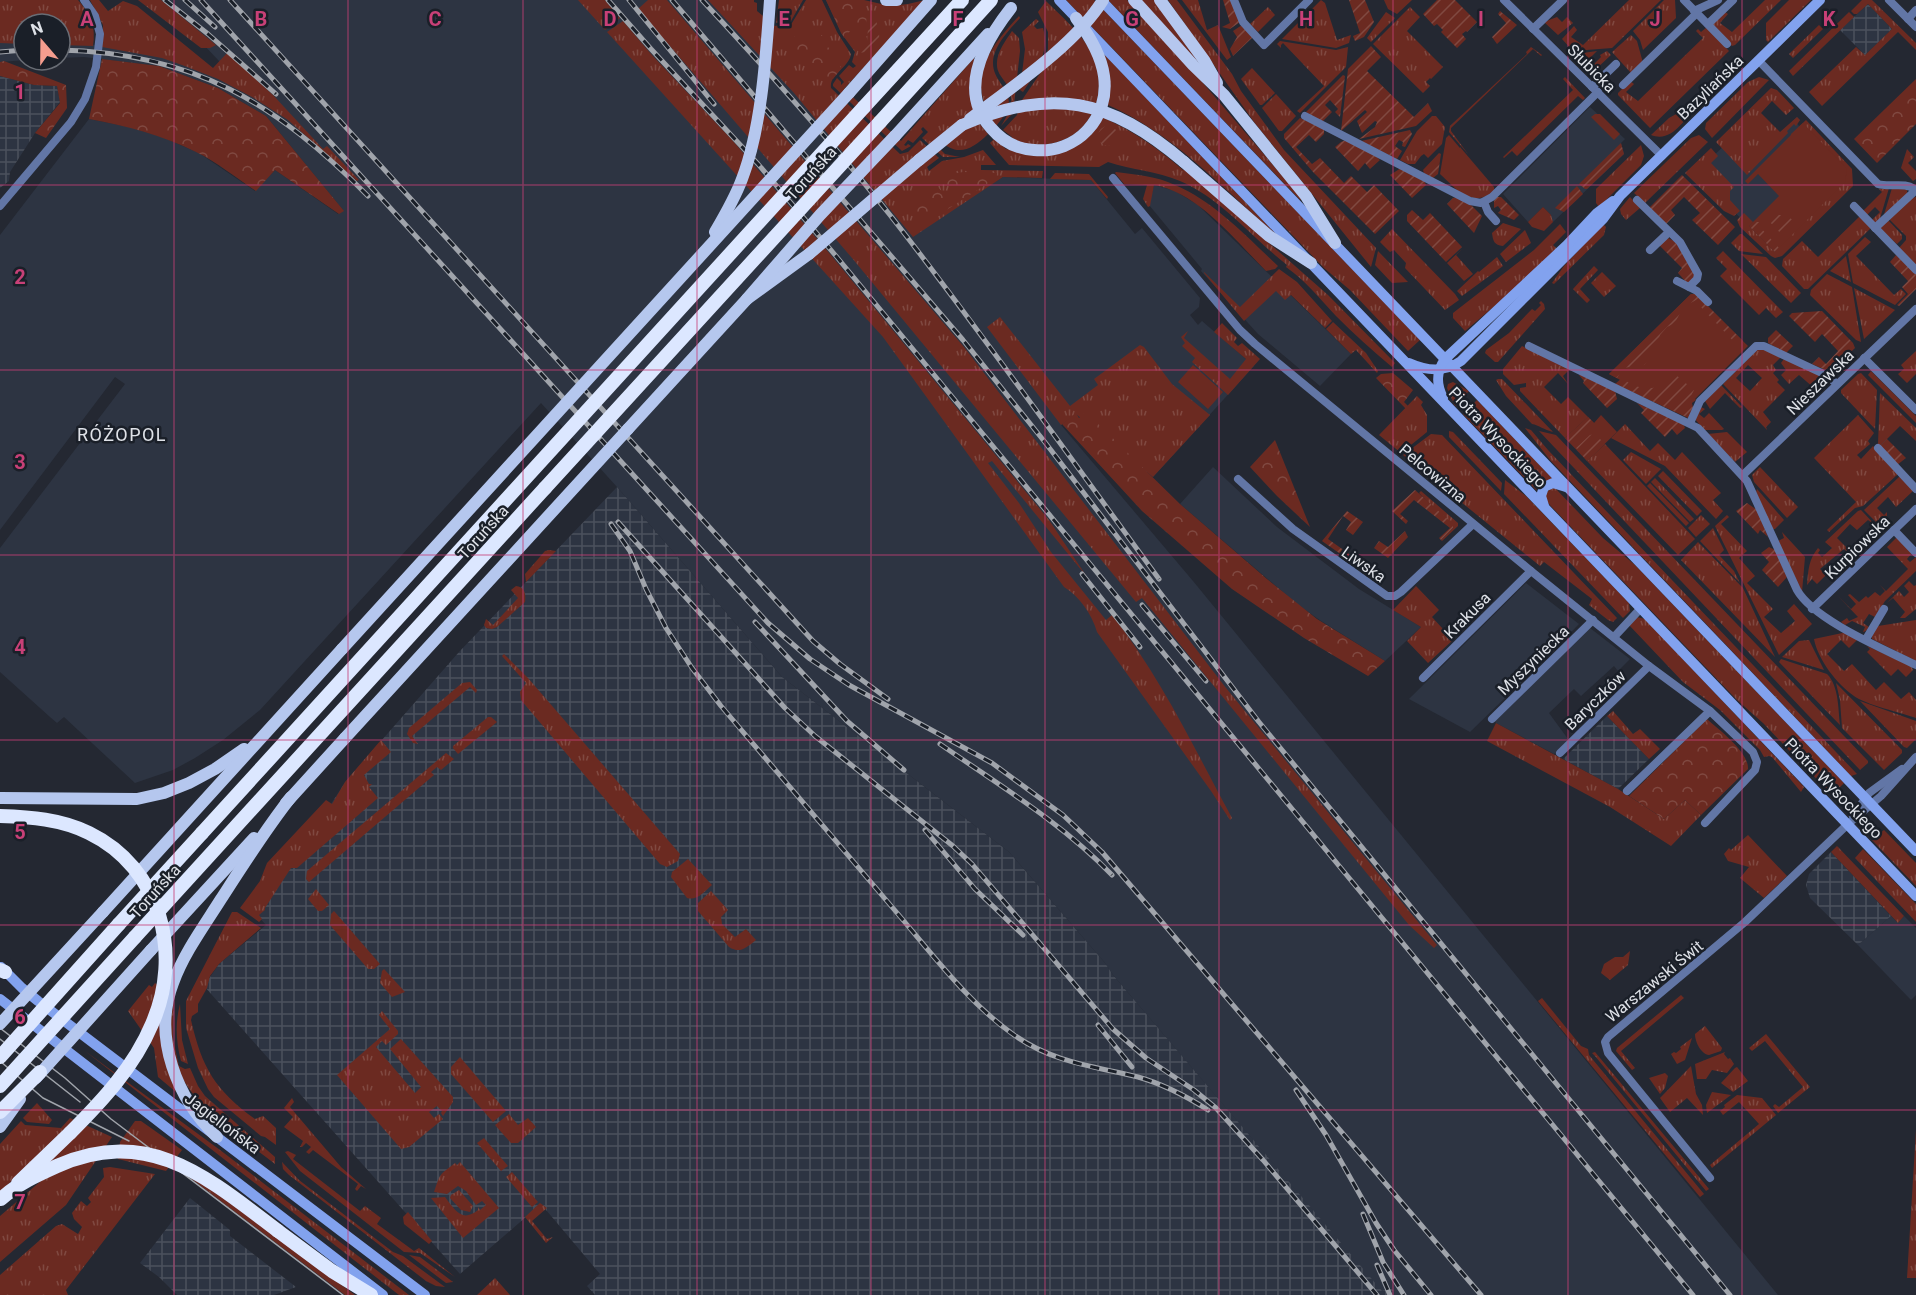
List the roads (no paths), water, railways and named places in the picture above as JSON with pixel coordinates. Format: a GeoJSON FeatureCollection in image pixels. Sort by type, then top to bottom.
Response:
{"type":"FeatureCollection","features":[{"type":"Feature","properties":{"kind":"highway","name":"Toruńska"},"geometry":{"type":"LineString","coordinates":[[0,1057],[962,0]]}},
{"type":"Feature","properties":{"kind":"highway","name":"Toruńska"},"geometry":{"type":"LineString","coordinates":[[0,1086],[991,0]]}},
{"type":"Feature","properties":{"kind":"highway"},"geometry":{"type":"LineString","coordinates":[[0,816],[41,819],[69,825],[89,833],[118,852],[141,876],[154,898],[162,921],[167,953],[165,980],[160,1002],[150,1029],[132,1061],[96,1107],[1,1199]]}},
{"type":"Feature","properties":{"kind":"highway"},"geometry":{"type":"LineString","coordinates":[[0,1112],[40,1072]]}},
{"type":"Feature","properties":{"kind":"highway"},"geometry":{"type":"LineString","coordinates":[[1,1199],[31,1179],[78,1158],[106,1153],[135,1153],[168,1160],[220,1187],[332,1271],[370,1295]]}},
{"type":"Feature","properties":{"kind":"main road"},"geometry":{"type":"LineString","coordinates":[[680,278],[706,246],[720,224],[732,203],[745,171],[765,64],[770,0]]}},
{"type":"Feature","properties":{"kind":"main road"},"geometry":{"type":"LineString","coordinates":[[886,0],[897,0]]}},
{"type":"Feature","properties":{"kind":"main road","name":"Toruńska"},"geometry":{"type":"LineString","coordinates":[[0,1024],[849,93],[931,0]]}},
{"type":"Feature","properties":{"kind":"main road","name":"Piotra Wysockiego"},"geometry":{"type":"LineString","coordinates":[[1059,0],[1916,896]]}},
{"type":"Feature","properties":{"kind":"main road"},"geometry":{"type":"LineString","coordinates":[[747,299],[791,269],[962,125],[1067,41],[1089,19],[1102,0]]}},
{"type":"Feature","properties":{"kind":"main road","name":"Piotra Wysockiego"},"geometry":{"type":"LineString","coordinates":[[1102,0],[1916,851]]}},
{"type":"Feature","properties":{"kind":"main road"},"geometry":{"type":"LineString","coordinates":[[1134,0],[1193,65],[1224,95],[1306,196],[1335,243]]}},
{"type":"Feature","properties":{"kind":"main road"},"geometry":{"type":"LineString","coordinates":[[1160,0],[1204,60],[1224,95]]}},
{"type":"Feature","properties":{"kind":"main road","name":"Bazyliańska"},"geometry":{"type":"LineString","coordinates":[[1439,370],[1449,363],[1466,357],[1603,219],[1620,196],[1820,0]]}},
{"type":"Feature","properties":{"kind":"main road"},"geometry":{"type":"LineString","coordinates":[[1015,4],[984,50],[975,80],[979,110],[995,133],[1021,148],[1051,150],[1072,144],[1094,124],[1103,105],[1104,77],[1095,48],[1076,18]]}},
{"type":"Feature","properties":{"kind":"main road"},"geometry":{"type":"LineString","coordinates":[[0,1127],[40,1072],[152,950],[236,865],[291,797],[1015,4]]}},
{"type":"Feature","properties":{"kind":"main road"},"geometry":{"type":"LineString","coordinates":[[962,125],[1026,105],[1048,102],[1080,104],[1114,115],[1138,127],[1184,162],[1269,236],[1311,263]]}},
{"type":"Feature","properties":{"kind":"main road"},"geometry":{"type":"LineString","coordinates":[[1404,360],[1422,368],[1439,370],[1439,388],[1450,409]]}},
{"type":"Feature","properties":{"kind":"main road"},"geometry":{"type":"LineString","coordinates":[[1544,506],[1541,496],[1546,485],[1553,483],[1569,488]]}},
{"type":"Feature","properties":{"kind":"main road"},"geometry":{"type":"LineString","coordinates":[[0,798],[116,800],[137,799],[164,793],[189,783],[229,760],[283,714]]}},
{"type":"Feature","properties":{"kind":"main road"},"geometry":{"type":"LineString","coordinates":[[217,1137],[198,1115],[175,1074],[166,1041],[166,1022],[168,998],[173,983],[236,865]]}},
{"type":"Feature","properties":{"kind":"main road","name":"Jagiellońska"},"geometry":{"type":"LineString","coordinates":[[2,969],[30,995],[425,1295]]}},
{"type":"Feature","properties":{"kind":"main road"},"geometry":{"type":"LineString","coordinates":[[0,999],[383,1295]]}},
{"type":"Feature","properties":{"kind":"street"},"geometry":{"type":"LineString","coordinates":[[0,206],[82,106],[96,67],[100,34],[98,22],[84,0]]}},
{"type":"Feature","properties":{"kind":"street"},"geometry":{"type":"LineString","coordinates":[[1234,0],[1243,22],[1264,45],[1309,0]]}},
{"type":"Feature","properties":{"kind":"street","name":"Słubicka"},"geometry":{"type":"LineString","coordinates":[[1504,0],[1662,156]]}},
{"type":"Feature","properties":{"kind":"street"},"geometry":{"type":"LineString","coordinates":[[1533,29],[1563,0]]}},
{"type":"Feature","properties":{"kind":"street"},"geometry":{"type":"LineString","coordinates":[[1684,0],[1727,44]]}},
{"type":"Feature","properties":{"kind":"street"},"geometry":{"type":"LineString","coordinates":[[1623,85],[1696,12],[1718,0]]}},
{"type":"Feature","properties":{"kind":"street"},"geometry":{"type":"LineString","coordinates":[[1708,24],[1733,0]]}},
{"type":"Feature","properties":{"kind":"street"},"geometry":{"type":"LineString","coordinates":[[1889,0],[1916,27]]}},
{"type":"Feature","properties":{"kind":"street"},"geometry":{"type":"LineString","coordinates":[[1908,19],[1916,10]]}},
{"type":"Feature","properties":{"kind":"street"},"geometry":{"type":"LineString","coordinates":[[1759,61],[1878,184],[1882,186],[1907,185],[1916,190],[1875,228]]}},
{"type":"Feature","properties":{"kind":"street"},"geometry":{"type":"LineString","coordinates":[[1305,116],[1470,201],[1484,202],[1492,197],[1617,64]]}},
{"type":"Feature","properties":{"kind":"street","name":"Pelcowizna"},"geometry":{"type":"LineString","coordinates":[[1113,178],[1240,330],[1473,524],[1649,666],[1710,711],[1753,753],[1757,765],[1755,770],[1729,796],[1723,807],[1705,823]]}},
{"type":"Feature","properties":{"kind":"street"},"geometry":{"type":"LineString","coordinates":[[1637,200],[1682,245],[1697,273],[1697,278],[1689,287]]}},
{"type":"Feature","properties":{"kind":"street"},"geometry":{"type":"LineString","coordinates":[[1484,202],[1488,212],[1496,221]]}},
{"type":"Feature","properties":{"kind":"street"},"geometry":{"type":"LineString","coordinates":[[1854,206],[1916,270]]}},
{"type":"Feature","properties":{"kind":"street"},"geometry":{"type":"LineString","coordinates":[[1650,250],[1669,232]]}},
{"type":"Feature","properties":{"kind":"street"},"geometry":{"type":"LineString","coordinates":[[1677,281],[1697,291],[1708,302]]}},
{"type":"Feature","properties":{"kind":"street","name":"Nieszawska"},"geometry":{"type":"LineString","coordinates":[[1743,475],[1916,309]]}},
{"type":"Feature","properties":{"kind":"street"},"geometry":{"type":"LineString","coordinates":[[1529,346],[1698,428],[1743,475],[1797,592],[1821,616],[1916,665]]}},
{"type":"Feature","properties":{"kind":"street"},"geometry":{"type":"LineString","coordinates":[[1690,423],[1700,401],[1756,346],[1764,346],[1824,374],[1837,384]]}},
{"type":"Feature","properties":{"kind":"street"},"geometry":{"type":"LineString","coordinates":[[1864,358],[1916,410]]}},
{"type":"Feature","properties":{"kind":"street"},"geometry":{"type":"LineString","coordinates":[[1878,448],[1916,489]]}},
{"type":"Feature","properties":{"kind":"street","name":"Liwska"},"geometry":{"type":"LineString","coordinates":[[1238,479],[1293,529],[1387,596],[1395,596],[1401,592],[1473,524]]}},
{"type":"Feature","properties":{"kind":"street","name":"Kurpiowska"},"geometry":{"type":"LineString","coordinates":[[1814,607],[1916,509]]}},
{"type":"Feature","properties":{"kind":"street"},"geometry":{"type":"LineString","coordinates":[[1894,530],[1916,553]]}},
{"type":"Feature","properties":{"kind":"street","name":"Krakusa"},"geometry":{"type":"LineString","coordinates":[[1423,678],[1531,571]]}},
{"type":"Feature","properties":{"kind":"street"},"geometry":{"type":"LineString","coordinates":[[1614,637],[1641,608]]}},
{"type":"Feature","properties":{"kind":"street"},"geometry":{"type":"LineString","coordinates":[[1866,639],[1884,609]]}},
{"type":"Feature","properties":{"kind":"street","name":"Myszyniecka"},"geometry":{"type":"LineString","coordinates":[[1492,719],[1593,620]]}},
{"type":"Feature","properties":{"kind":"street","name":"Baryczków"},"geometry":{"type":"LineString","coordinates":[[1560,753],[1649,666]]}},
{"type":"Feature","properties":{"kind":"street"},"geometry":{"type":"LineString","coordinates":[[1627,791],[1710,711]]}},
{"type":"Feature","properties":{"kind":"street"},"geometry":{"type":"LineString","coordinates":[[1848,824],[1868,801],[1892,786],[1916,757]]}},
{"type":"Feature","properties":{"kind":"street","name":"Warszawski Świt"},"geometry":{"type":"LineString","coordinates":[[1710,1178],[1608,1053],[1605,1042],[1611,1033],[1745,922],[1848,824]]}},
{"type":"Feature","properties":{"kind":"tram line"},"geometry":{"type":"LineString","coordinates":[[0,1028],[65,1078],[111,1119],[343,1295]]}},
{"type":"Feature","properties":{"kind":"tram line"},"geometry":{"type":"LineString","coordinates":[[0,1039],[80,1102]]}},
{"type":"Feature","properties":{"kind":"tram line"},"geometry":{"type":"LineString","coordinates":[[0,1061],[43,1098],[129,1141]]}},
{"type":"Feature","properties":{"kind":"railway"},"geometry":{"type":"LineString","coordinates":[[165,0],[208,34],[276,94]]}},
{"type":"Feature","properties":{"kind":"railway"},"geometry":{"type":"LineString","coordinates":[[185,0],[215,27]]}},
{"type":"Feature","properties":{"kind":"railway"},"geometry":{"type":"LineString","coordinates":[[201,0],[768,623],[810,659],[849,685],[992,763],[1063,815],[1102,852],[1481,1295]]}},
{"type":"Feature","properties":{"kind":"railway"},"geometry":{"type":"LineString","coordinates":[[230,0],[813,641],[888,699]]}},
{"type":"Feature","properties":{"kind":"railway"},"geometry":{"type":"LineString","coordinates":[[608,0],[758,164],[836,256],[1693,1295]]}},
{"type":"Feature","properties":{"kind":"railway"},"geometry":{"type":"LineString","coordinates":[[629,0],[714,104]]}},
{"type":"Feature","properties":{"kind":"railway"},"geometry":{"type":"LineString","coordinates":[[672,0],[963,340],[1044,441],[1259,722],[1730,1295]]}},
{"type":"Feature","properties":{"kind":"railway"},"geometry":{"type":"LineString","coordinates":[[702,0],[798,106],[890,215],[993,351],[1159,579]]}},
{"type":"Feature","properties":{"kind":"railway"},"geometry":{"type":"LineString","coordinates":[[0,52],[12,51]]}},
{"type":"Feature","properties":{"kind":"railway"},"geometry":{"type":"LineString","coordinates":[[72,51],[108,53],[152,61],[192,73],[230,89],[300,134],[368,196]]}},
{"type":"Feature","properties":{"kind":"railway"},"geometry":{"type":"LineString","coordinates":[[618,522],[785,708],[815,736],[953,846],[972,864],[1113,1029],[1146,1058],[1194,1090],[1216,1108],[1377,1295]]}},
{"type":"Feature","properties":{"kind":"railway"},"geometry":{"type":"LineString","coordinates":[[611,524],[630,551],[666,628],[692,668],[721,706],[935,958],[980,1007],[1014,1035],[1044,1052],[1059,1058],[1147,1080],[1174,1091],[1208,1110]]}},
{"type":"Feature","properties":{"kind":"railway"},"geometry":{"type":"LineString","coordinates":[[1082,574],[1140,647]]}},
{"type":"Feature","properties":{"kind":"railway"},"geometry":{"type":"LineString","coordinates":[[1142,605],[1206,681]]}},
{"type":"Feature","properties":{"kind":"railway"},"geometry":{"type":"LineString","coordinates":[[755,622],[847,721],[904,770]]}},
{"type":"Feature","properties":{"kind":"railway"},"geometry":{"type":"LineString","coordinates":[[940,744],[1051,822],[1093,856],[1112,875]]}},
{"type":"Feature","properties":{"kind":"railway"},"geometry":{"type":"LineString","coordinates":[[925,830],[975,889],[1023,935]]}},
{"type":"Feature","properties":{"kind":"railway"},"geometry":{"type":"LineString","coordinates":[[1098,1025],[1132,1067]]}},
{"type":"Feature","properties":{"kind":"railway"},"geometry":{"type":"LineString","coordinates":[[1296,1090],[1326,1135],[1376,1223],[1394,1250],[1431,1295]]}},
{"type":"Feature","properties":{"kind":"railway"},"geometry":{"type":"LineString","coordinates":[[1363,1214],[1383,1262],[1404,1295]]}},
{"type":"Feature","properties":{"kind":"railway"},"geometry":{"type":"LineString","coordinates":[[1377,1265],[1390,1295]]}},
{"type":"Feature","properties":{"kind":"district","name":"RÓŻOPOL"},"geometry":{"type":"Point","coordinates":[122,435]}}]}
